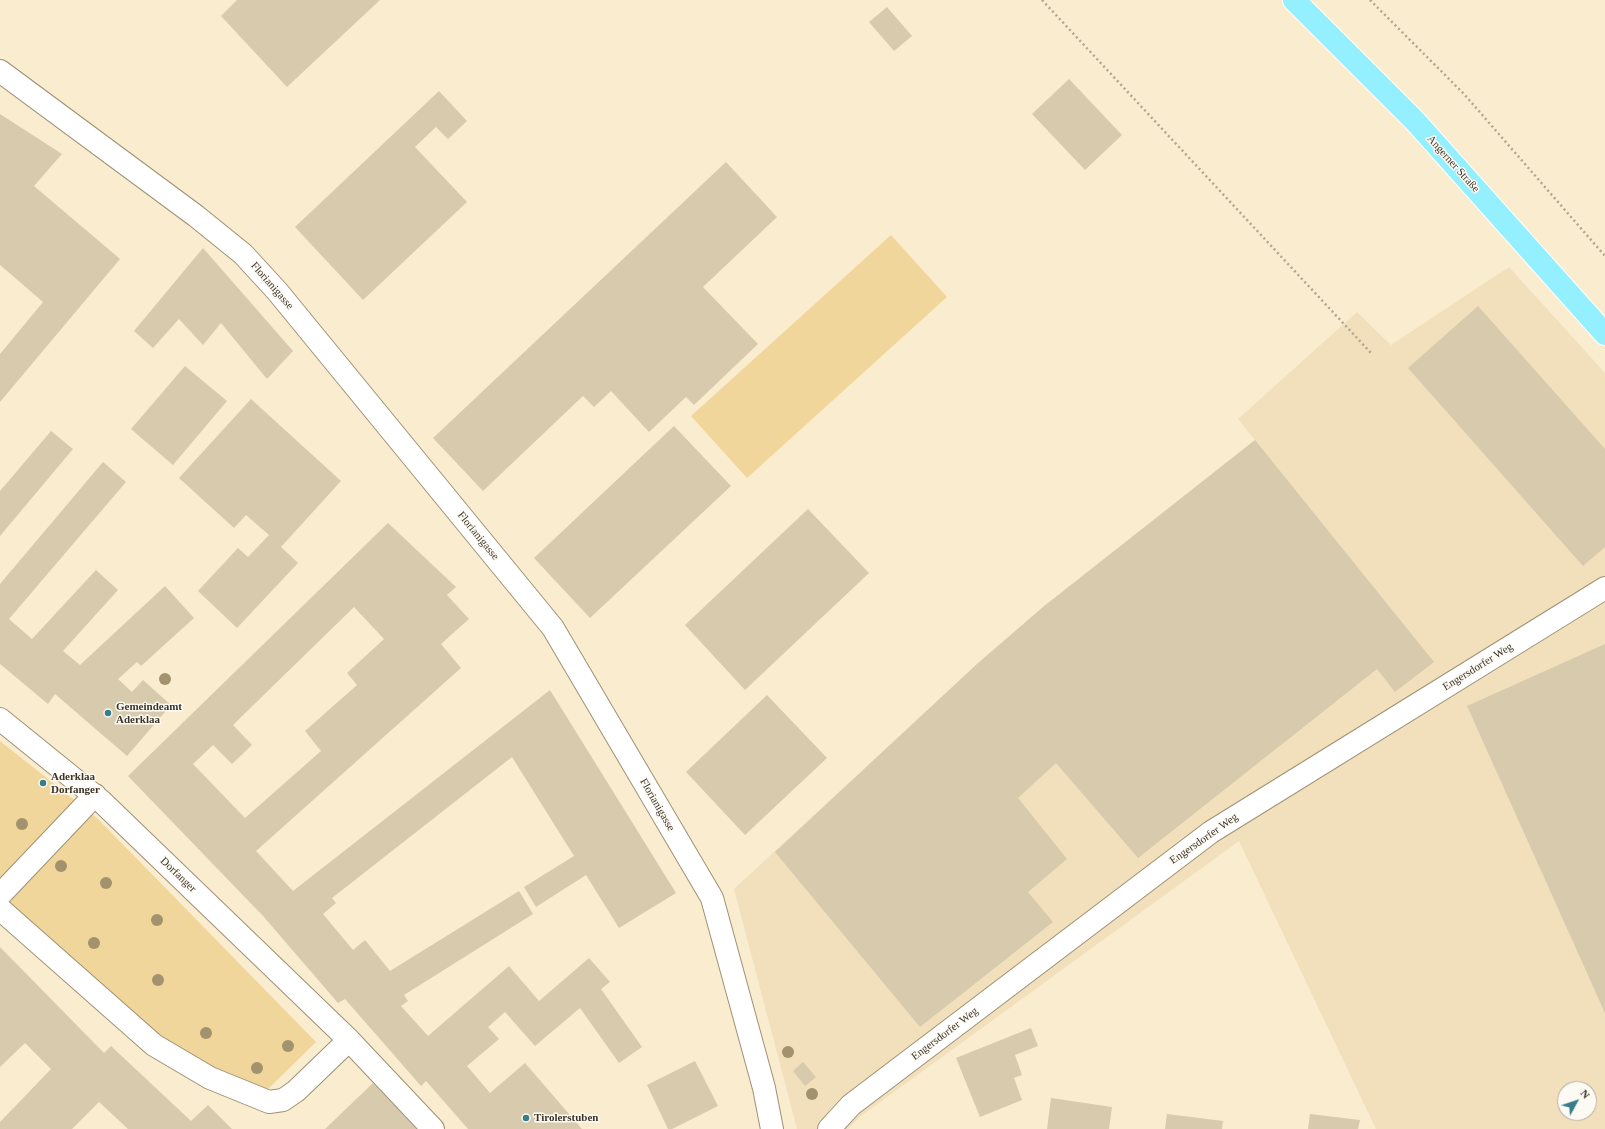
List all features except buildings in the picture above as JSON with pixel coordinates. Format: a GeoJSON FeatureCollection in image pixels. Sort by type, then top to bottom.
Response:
{"type":"FeatureCollection","features":[{"type":"Feature","properties":{"kind":"main road","name":"Angerner Straße"},"geometry":{"type":"LineString","coordinates":[[1294,0],[1414,121],[1605,334]]}},
{"type":"Feature","properties":{"kind":"street","name":"Florianigasse"},"geometry":{"type":"LineString","coordinates":[[0,71],[196,216],[243,254],[277,291],[554,628],[712,898],[762,1081],[772,1129]]}},
{"type":"Feature","properties":{"kind":"street","name":"Engersdorfer Weg"},"geometry":{"type":"LineString","coordinates":[[830,1129],[851,1105],[1211,832],[1605,588]]}},
{"type":"Feature","properties":{"kind":"street","name":"Dorfanger"},"geometry":{"type":"LineString","coordinates":[[0,719],[95,795],[349,1040],[433,1129]]}},
{"type":"Feature","properties":{"kind":"street"},"geometry":{"type":"LineString","coordinates":[[0,895],[95,795]]}},
{"type":"Feature","properties":{"kind":"street"},"geometry":{"type":"LineString","coordinates":[[0,909],[154,1045],[210,1078],[269,1102],[283,1100],[296,1091],[349,1040]]}},
{"type":"Feature","properties":{"kind":"path"},"geometry":{"type":"LineString","coordinates":[[1042,0],[1371,353]]}},
{"type":"Feature","properties":{"kind":"path"},"geometry":{"type":"LineString","coordinates":[[1370,0],[1464,94],[1605,256]]}},
{"type":"Feature","properties":{"kind":"shaded area"},"geometry":{"type":"Polygon","coordinates":[[[891,235],[947,297],[747,478],[691,416],[891,235]]]}},
{"type":"Feature","properties":{"kind":"shaded area"},"geometry":{"type":"Polygon","coordinates":[[[1509,267],[1605,373],[1605,1129],[1376,1129],[1239,841],[861,1116],[848,1129],[797,1129],[734,889],[977,664],[1043,607],[1255,440],[1238,419],[1357,312],[1391,345],[1509,267]]]}},
{"type":"Feature","properties":{"kind":"shaded area"},"geometry":{"type":"Polygon","coordinates":[[[0,741],[97,818],[316,1042],[264,1093],[151,1037],[0,902],[0,741]]]}},
{"type":"Feature","properties":{"kind":"place","name":"Gemeindeamt Aderklaa"},"geometry":{"type":"Point","coordinates":[108,713]}},
{"type":"Feature","properties":{"kind":"place","name":"Aderklaa Dorfanger"},"geometry":{"type":"Point","coordinates":[43,783]}},
{"type":"Feature","properties":{"kind":"place","name":"Tirolerstuben"},"geometry":{"type":"Point","coordinates":[526,1118]}}]}
